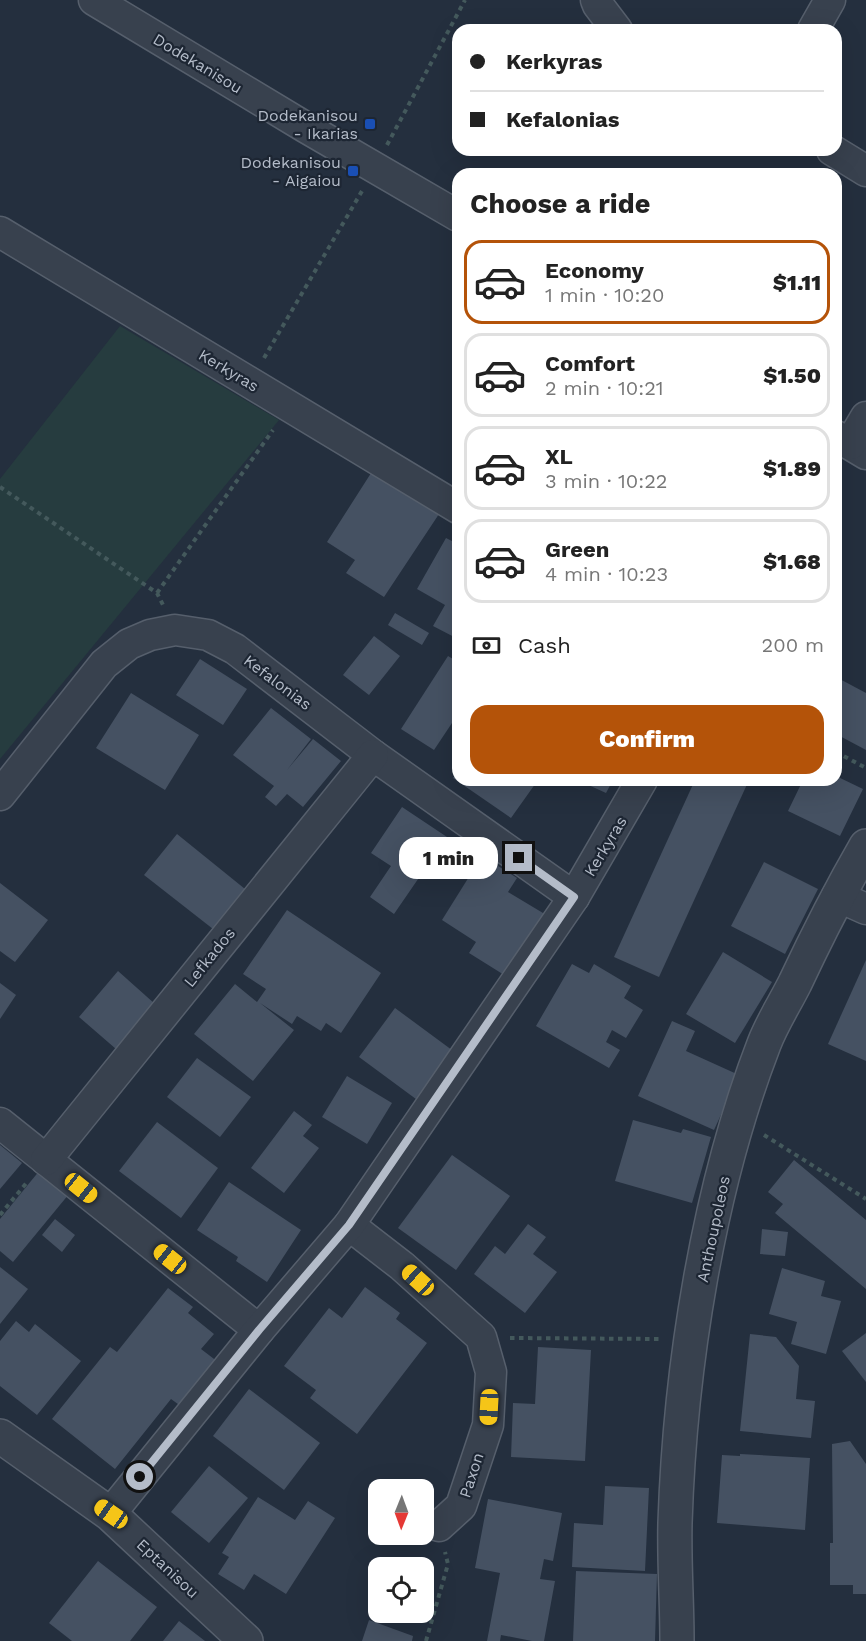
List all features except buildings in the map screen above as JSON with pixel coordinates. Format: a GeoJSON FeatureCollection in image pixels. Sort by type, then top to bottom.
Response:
{"type":"FeatureCollection","features":[{"type":"Feature","properties":{"kind":"street","name":"Dodekanisou"},"geometry":{"type":"LineString","coordinates":[[94,0],[304,127],[452,213]]}},
{"type":"Feature","properties":{"kind":"street"},"geometry":{"type":"LineString","coordinates":[[596,0],[612,24]]}},
{"type":"Feature","properties":{"kind":"street"},"geometry":{"type":"LineString","coordinates":[[817,24],[831,0]]}},
{"type":"Feature","properties":{"kind":"street"},"geometry":{"type":"LineString","coordinates":[[842,156],[866,171]]}},
{"type":"Feature","properties":{"kind":"street","name":"Kerkyras"},"geometry":{"type":"LineString","coordinates":[[0,232],[452,504]]}},
{"type":"Feature","properties":{"kind":"street"},"geometry":{"type":"LineString","coordinates":[[851,445],[866,417]]}},
{"type":"Feature","properties":{"kind":"street","name":"Kefalonias"},"geometry":{"type":"LineString","coordinates":[[0,795],[104,664],[129,644],[150,635],[175,630],[208,635],[235,649],[373,755],[574,897]]}},
{"type":"Feature","properties":{"kind":"street","name":"Lefkados"},"geometry":{"type":"LineString","coordinates":[[46,1160],[373,755]]}},
{"type":"Feature","properties":{"kind":"street","name":"Kerkyras"},"geometry":{"type":"LineString","coordinates":[[111,1514],[259,1330],[349,1225],[574,897],[639,786]]}},
{"type":"Feature","properties":{"kind":"street","name":"Anthoupoleos"},"geometry":{"type":"LineString","coordinates":[[677,1641],[675,1523],[685,1388],[700,1285],[717,1203],[738,1119],[765,1042],[852,902],[866,846]]}},
{"type":"Feature","properties":{"kind":"street"},"geometry":{"type":"LineString","coordinates":[[0,1123],[259,1330]]}},
{"type":"Feature","properties":{"kind":"street"},"geometry":{"type":"LineString","coordinates":[[349,1225],[402,1266],[481,1338]]}},
{"type":"Feature","properties":{"kind":"street","name":"Paxon"},"geometry":{"type":"LineString","coordinates":[[439,1526],[461,1506],[488,1425],[491,1372],[481,1338]]}},
{"type":"Feature","properties":{"kind":"street","name":"Eptanisou"},"geometry":{"type":"LineString","coordinates":[[0,1436],[111,1514],[246,1641]]}},
{"type":"Feature","properties":{"kind":"path"},"geometry":{"type":"LineString","coordinates":[[157,593],[289,407]]}},
{"type":"Feature","properties":{"kind":"path"},"geometry":{"type":"LineString","coordinates":[[0,487],[157,593],[175,630]]}},
{"type":"Feature","properties":{"kind":"path"},"geometry":{"type":"LineString","coordinates":[[842,755],[866,768]]}},
{"type":"Feature","properties":{"kind":"path"},"geometry":{"type":"LineString","coordinates":[[738,1119],[866,1199]]}},
{"type":"Feature","properties":{"kind":"path"},"geometry":{"type":"LineString","coordinates":[[0,1215],[46,1160]]}},
{"type":"Feature","properties":{"kind":"path"},"geometry":{"type":"LineString","coordinates":[[481,1338],[692,1339]]}},
{"type":"Feature","properties":{"kind":"path"},"geometry":{"type":"LineString","coordinates":[[426,1641],[448,1564],[439,1526]]}},
{"type":"Feature","properties":{"kind":"green space"},"geometry":{"type":"Polygon","coordinates":[[[120,326],[279,420],[0,759],[0,479],[120,326]]]}},
{"type":"Feature","properties":{"kind":"place","name":"Dodekanisou - Ikarias"},"geometry":{"type":"Point","coordinates":[370,124]}},
{"type":"Feature","properties":{"kind":"place","name":"Dodekanisou - Aigaiou"},"geometry":{"type":"Point","coordinates":[353,171]}},
{"type":"Feature","properties":{"kind":"route"},"geometry":{"type":"LineString","coordinates":[[140,1477],[259,1330],[349,1225],[574,897],[519,858]]}}]}
